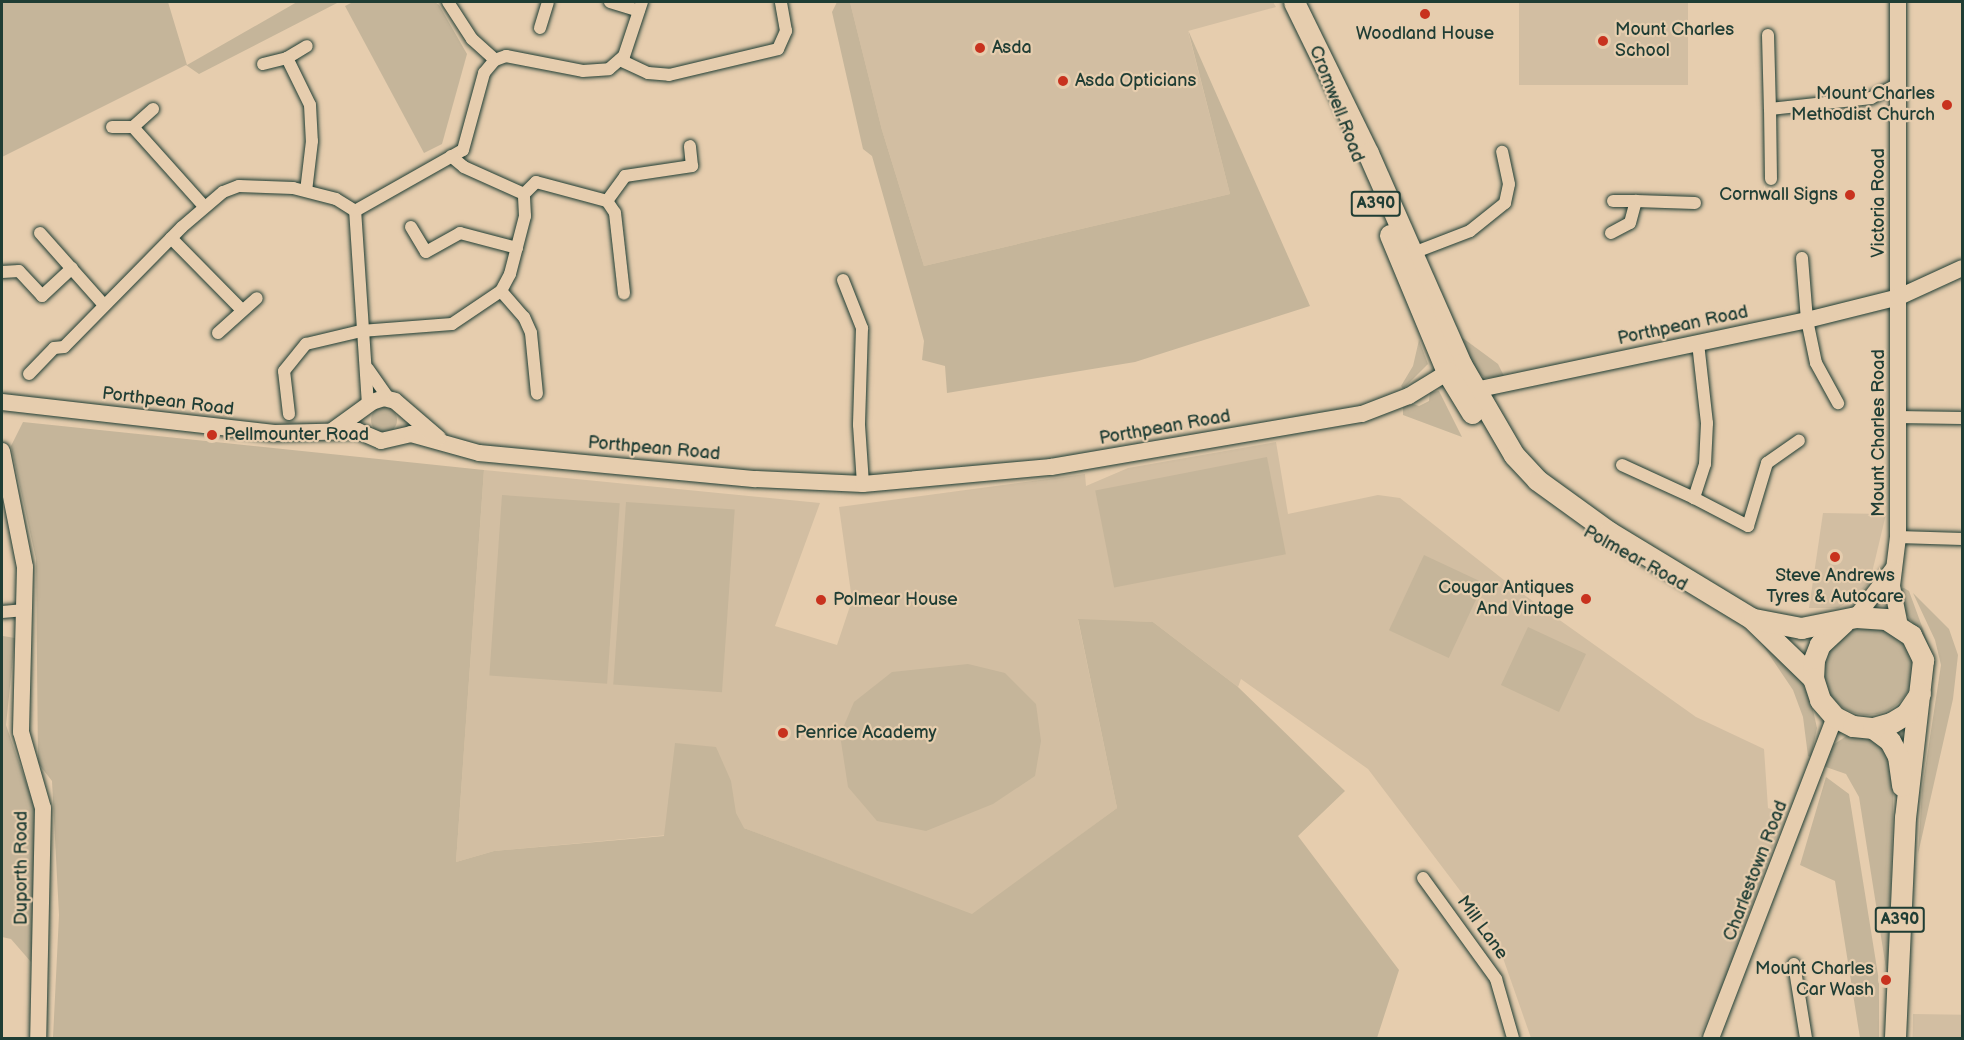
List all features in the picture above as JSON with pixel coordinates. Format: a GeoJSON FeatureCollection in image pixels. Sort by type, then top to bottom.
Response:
{"type":"FeatureCollection","features":[{"type":"Feature","properties":{"kind":"highway","name":"Cromwell Road"},"geometry":{"type":"LineString","coordinates":[[1294,2],[1348,108],[1413,253],[1454,368]]}},
{"type":"Feature","properties":{"kind":"highway","name":"Cromwell Road"},"geometry":{"type":"LineString","coordinates":[[1310,35],[1339,119],[1454,368]]}},
{"type":"Feature","properties":{"kind":"highway","name":"Polmear Road"},"geometry":{"type":"LineString","coordinates":[[1454,368],[1475,390],[1514,455],[1537,480],[1609,532],[1716,600],[1751,618]]}},
{"type":"Feature","properties":{"kind":"highway","name":"Polmear Road"},"geometry":{"type":"LineString","coordinates":[[1454,368],[1511,467],[1576,526],[1678,586],[1716,600]]}},
{"type":"Feature","properties":{"kind":"highway","name":"A390"},"geometry":{"type":"LineString","coordinates":[[1751,618],[1801,628],[1851,619],[1879,617],[1900,626],[1911,635],[1923,660],[1922,687],[1905,817],[1895,1038]]}},
{"type":"Feature","properties":{"kind":"highway","name":"A390"},"geometry":{"type":"LineString","coordinates":[[1751,618],[1813,678],[1820,700],[1835,717]]}},
{"type":"Feature","properties":{"kind":"highway"},"geometry":{"type":"LineString","coordinates":[[1813,678],[1820,644],[1851,619]]}},
{"type":"Feature","properties":{"kind":"highway"},"geometry":{"type":"LineString","coordinates":[[1835,717],[1853,726],[1873,728],[1906,714],[1922,687]]}},
{"type":"Feature","properties":{"kind":"highway","name":"A390"},"geometry":{"type":"LineString","coordinates":[[1873,728],[1890,741],[1898,756],[1905,817]]}},
{"type":"Feature","properties":{"kind":"street"},"geometry":{"type":"LineString","coordinates":[[448,2],[472,39],[495,60]]}},
{"type":"Feature","properties":{"kind":"street"},"geometry":{"type":"LineString","coordinates":[[540,28],[548,2]]}},
{"type":"Feature","properties":{"kind":"street"},"geometry":{"type":"LineString","coordinates":[[355,211],[463,150],[484,73],[495,60],[519,57],[583,71],[609,69],[620,60],[640,6],[610,2]]}},
{"type":"Feature","properties":{"kind":"street"},"geometry":{"type":"LineString","coordinates":[[620,60],[648,73],[669,75],[778,48],[786,39],[781,2]]}},
{"type":"Feature","properties":{"kind":"street","name":"Victoria Road"},"geometry":{"type":"LineString","coordinates":[[1898,2],[1899,297]]}},
{"type":"Feature","properties":{"kind":"street"},"geometry":{"type":"LineString","coordinates":[[1768,35],[1771,179]]}},
{"type":"Feature","properties":{"kind":"street"},"geometry":{"type":"LineString","coordinates":[[263,64],[287,58],[307,46]]}},
{"type":"Feature","properties":{"kind":"street"},"geometry":{"type":"LineString","coordinates":[[287,58],[310,105],[313,122],[306,191]]}},
{"type":"Feature","properties":{"kind":"street"},"geometry":{"type":"LineString","coordinates":[[1770,109],[1871,98],[1899,84]]}},
{"type":"Feature","properties":{"kind":"street"},"geometry":{"type":"LineString","coordinates":[[112,127],[133,127],[153,109]]}},
{"type":"Feature","properties":{"kind":"street"},"geometry":{"type":"LineString","coordinates":[[133,127],[204,207]]}},
{"type":"Feature","properties":{"kind":"street"},"geometry":{"type":"LineString","coordinates":[[607,201],[624,176],[692,166],[690,146]]}},
{"type":"Feature","properties":{"kind":"street"},"geometry":{"type":"LineString","coordinates":[[1413,253],[1470,231],[1505,203],[1509,184],[1502,152]]}},
{"type":"Feature","properties":{"kind":"street"},"geometry":{"type":"LineString","coordinates":[[451,156],[464,167],[524,194]]}},
{"type":"Feature","properties":{"kind":"street"},"geometry":{"type":"LineString","coordinates":[[289,414],[284,371],[306,344],[361,331],[452,324],[501,291],[517,248],[525,216],[524,194],[536,182],[607,201],[615,213],[624,292]]}},
{"type":"Feature","properties":{"kind":"street"},"geometry":{"type":"LineString","coordinates":[[28,374],[54,348],[64,347],[171,238],[223,192],[239,186],[306,191],[336,200],[355,211]]}},
{"type":"Feature","properties":{"kind":"street"},"geometry":{"type":"LineString","coordinates":[[1612,201],[1695,202]]}},
{"type":"Feature","properties":{"kind":"street"},"geometry":{"type":"LineString","coordinates":[[1611,233],[1630,223],[1636,201]]}},
{"type":"Feature","properties":{"kind":"street"},"geometry":{"type":"LineString","coordinates":[[355,211],[361,331],[368,368],[367,408],[363,424],[372,437]]}},
{"type":"Feature","properties":{"kind":"street"},"geometry":{"type":"LineString","coordinates":[[411,227],[426,252],[460,233],[517,248]]}},
{"type":"Feature","properties":{"kind":"street"},"geometry":{"type":"LineString","coordinates":[[40,233],[104,305]]}},
{"type":"Feature","properties":{"kind":"street"},"geometry":{"type":"LineString","coordinates":[[171,238],[242,310]]}},
{"type":"Feature","properties":{"kind":"street"},"geometry":{"type":"LineString","coordinates":[[1802,258],[1807,320],[1816,363],[1838,403]]}},
{"type":"Feature","properties":{"kind":"street"},"geometry":{"type":"LineString","coordinates":[[2,272],[20,271],[42,296],[72,268]]}},
{"type":"Feature","properties":{"kind":"street","name":"Porthpean Road"},"geometry":{"type":"LineString","coordinates":[[1475,390],[1807,320],[1899,297],[1962,268]]}},
{"type":"Feature","properties":{"kind":"street"},"geometry":{"type":"LineString","coordinates":[[843,280],[862,328],[859,425],[863,484]]}},
{"type":"Feature","properties":{"kind":"street"},"geometry":{"type":"LineString","coordinates":[[501,291],[524,317],[531,333],[537,394]]}},
{"type":"Feature","properties":{"kind":"street","name":"Mount Charles Road"},"geometry":{"type":"LineString","coordinates":[[1899,297],[1898,537],[1893,568],[1893,604],[1900,626]]}},
{"type":"Feature","properties":{"kind":"street"},"geometry":{"type":"LineString","coordinates":[[218,333],[258,298]]}},
{"type":"Feature","properties":{"kind":"street"},"geometry":{"type":"LineString","coordinates":[[1694,498],[1705,464],[1707,423],[1698,343]]}},
{"type":"Feature","properties":{"kind":"street"},"geometry":{"type":"LineString","coordinates":[[368,368],[394,402],[405,424],[393,439]]}},
{"type":"Feature","properties":{"kind":"street","name":"Porthpean Road"},"geometry":{"type":"LineString","coordinates":[[2,402],[274,434],[358,431],[372,437],[393,439],[411,434],[479,453],[756,479],[863,484],[1052,467],[1362,414],[1408,396],[1454,368]]}},
{"type":"Feature","properties":{"kind":"street"},"geometry":{"type":"LineString","coordinates":[[331,432],[378,399],[394,402]]}},
{"type":"Feature","properties":{"kind":"street","name":"Porthpean Road"},"geometry":{"type":"LineString","coordinates":[[394,402],[444,442]]}},
{"type":"Feature","properties":{"kind":"street"},"geometry":{"type":"LineString","coordinates":[[1898,417],[1962,418]]}},
{"type":"Feature","properties":{"kind":"street"},"geometry":{"type":"LineString","coordinates":[[1622,465],[1748,526],[1767,463],[1799,441]]}},
{"type":"Feature","properties":{"kind":"street","name":"Duporth Road"},"geometry":{"type":"LineString","coordinates":[[2,451],[25,567],[21,732],[43,808],[45,858],[38,1038]]}},
{"type":"Feature","properties":{"kind":"street"},"geometry":{"type":"LineString","coordinates":[[1898,537],[1962,539]]}},
{"type":"Feature","properties":{"kind":"street","name":"Mount Charles Road"},"geometry":{"type":"LineString","coordinates":[[1851,619],[1893,568]]}},
{"type":"Feature","properties":{"kind":"street"},"geometry":{"type":"LineString","coordinates":[[2,612],[25,610]]}},
{"type":"Feature","properties":{"kind":"street","name":"Charlestown Road"},"geometry":{"type":"LineString","coordinates":[[1711,1038],[1835,717]]}},
{"type":"Feature","properties":{"kind":"street","name":"Mill Lane"},"geometry":{"type":"LineString","coordinates":[[1423,878],[1496,979],[1513,1038]]}},
{"type":"Feature","properties":{"kind":"street"},"geometry":{"type":"LineString","coordinates":[[1794,964],[1806,1038]]}},
{"type":"Feature","properties":{"kind":"shaded area"},"geometry":{"type":"Polygon","coordinates":[[[2,2],[168,2],[187,65],[297,2],[339,2],[199,74],[186,65],[2,157],[2,2]]]}},
{"type":"Feature","properties":{"kind":"shaded area"},"geometry":{"type":"Polygon","coordinates":[[[353,2],[435,2],[439,5],[467,54],[442,144],[424,153],[345,6],[353,2]]]}},
{"type":"Feature","properties":{"kind":"shaded area"},"geometry":{"type":"Polygon","coordinates":[[[837,2],[850,2],[882,130],[924,266],[1230,194],[1188,30],[1310,306],[1135,362],[947,393],[945,366],[922,360],[924,341],[916,312],[872,156],[863,149],[832,12],[837,2]]]}},
{"type":"Feature","properties":{"kind":"shaded area"},"geometry":{"type":"Polygon","coordinates":[[[850,2],[1273,2],[1276,7],[1188,31],[1230,194],[924,266],[882,130],[850,2]]]}},
{"type":"Feature","properties":{"kind":"shaded area","name":"Mount Charles School"},"geometry":{"type":"Polygon","coordinates":[[[1519,2],[1688,2],[1688,85],[1519,85],[1519,2]]]}},
{"type":"Feature","properties":{"kind":"shaded area"},"geometry":{"type":"Polygon","coordinates":[[[1456,333],[1498,364],[1504,376],[1486,378],[1474,371],[1456,333]]]}},
{"type":"Feature","properties":{"kind":"shaded area"},"geometry":{"type":"Polygon","coordinates":[[[1419,340],[1428,364],[1403,389],[1401,386],[1413,366],[1419,340]]]}},
{"type":"Feature","properties":{"kind":"shaded area"},"geometry":{"type":"Polygon","coordinates":[[[1439,391],[1462,437],[1403,415],[1403,407],[1410,403],[1419,406],[1429,401],[1430,392],[1439,391]]]}},
{"type":"Feature","properties":{"kind":"shaded area"},"geometry":{"type":"Polygon","coordinates":[[[384,407],[393,411],[397,420],[393,429],[384,433],[375,429],[371,420],[375,411],[384,407]]]}},
{"type":"Feature","properties":{"kind":"shaded area"},"geometry":{"type":"Polygon","coordinates":[[[23,422],[484,470],[456,862],[494,851],[664,836],[675,743],[716,747],[731,781],[736,813],[744,828],[972,914],[1117,808],[1078,619],[1153,622],[1238,687],[1345,791],[1298,836],[1399,970],[1377,1038],[53,1038],[59,915],[52,781],[38,763],[36,559],[11,446],[23,422]]]}},
{"type":"Feature","properties":{"kind":"shaded area","name":"Penrice Academy"},"geometry":{"type":"Polygon","coordinates":[[[1276,442],[1288,514],[1378,495],[1400,498],[1509,584],[1696,717],[1764,749],[1768,808],[1784,814],[1731,966],[1699,1038],[1531,1038],[1496,938],[1368,769],[1241,679],[1238,687],[1153,622],[1078,620],[1117,808],[972,915],[744,828],[494,851],[456,862],[484,470],[820,503],[775,626],[837,645],[852,600],[839,507],[1085,474],[1086,486],[1128,468],[1276,442]]]}},
{"type":"Feature","properties":{"kind":"shaded area"},"geometry":{"type":"Polygon","coordinates":[[[1267,457],[1286,554],[1114,588],[1095,490],[1267,457]]]}},
{"type":"Feature","properties":{"kind":"shaded area"},"geometry":{"type":"Polygon","coordinates":[[[502,495],[620,503],[607,684],[489,676],[502,495]]]}},
{"type":"Feature","properties":{"kind":"shaded area"},"geometry":{"type":"Polygon","coordinates":[[[626,502],[735,510],[722,692],[613,685],[626,502]]]}},
{"type":"Feature","properties":{"kind":"shaded area"},"geometry":{"type":"Polygon","coordinates":[[[1823,513],[1886,514],[1870,581],[1858,595],[1838,608],[1809,608],[1823,513]]]}},
{"type":"Feature","properties":{"kind":"shaded area"},"geometry":{"type":"Polygon","coordinates":[[[1424,555],[1484,583],[1449,658],[1389,630],[1424,555]]]}},
{"type":"Feature","properties":{"kind":"shaded area"},"geometry":{"type":"Polygon","coordinates":[[[1904,588],[1909,591],[1935,662],[1925,730],[1918,630],[1904,611],[1900,589],[1904,588]]]}},
{"type":"Feature","properties":{"kind":"shaded area"},"geometry":{"type":"Polygon","coordinates":[[[1913,593],[1949,629],[1958,655],[1953,699],[1918,854],[1922,790],[1941,665],[1935,640],[1913,593]]]}},
{"type":"Feature","properties":{"kind":"shaded area"},"geometry":{"type":"Polygon","coordinates":[[[1868,625],[1885,629],[1900,638],[1909,653],[1913,670],[1909,687],[1900,702],[1885,711],[1868,715],[1851,711],[1836,702],[1827,687],[1823,670],[1827,653],[1836,638],[1851,629],[1868,625]]]}},
{"type":"Feature","properties":{"kind":"shaded area"},"geometry":{"type":"Polygon","coordinates":[[[1528,627],[1586,654],[1559,712],[1501,685],[1528,627]]]}},
{"type":"Feature","properties":{"kind":"shaded area"},"geometry":{"type":"Polygon","coordinates":[[[3,636],[15,638],[6,725],[37,814],[31,962],[11,939],[2,937],[3,636]]]}},
{"type":"Feature","properties":{"kind":"shaded area"},"geometry":{"type":"Polygon","coordinates":[[[1760,641],[1799,676],[1811,701],[1817,728],[1811,757],[1808,756],[1803,717],[1793,690],[1760,641]]]}},
{"type":"Feature","properties":{"kind":"shaded area"},"geometry":{"type":"Polygon","coordinates":[[[968,664],[1005,673],[1036,704],[1041,741],[1035,776],[993,804],[926,831],[877,821],[848,787],[840,735],[854,702],[892,672],[968,664]]]}},
{"type":"Feature","properties":{"kind":"shaded area"},"geometry":{"type":"Polygon","coordinates":[[[1851,733],[1871,738],[1886,752],[1894,774],[1888,981],[1859,797],[1846,774],[1823,766],[1833,745],[1851,733]]]}},
{"type":"Feature","properties":{"kind":"shaded area"},"geometry":{"type":"Polygon","coordinates":[[[1826,777],[1849,794],[1879,981],[1879,1038],[1860,1038],[1835,881],[1800,865],[1826,777]]]}},
{"type":"Feature","properties":{"kind":"shaded area"},"geometry":{"type":"Polygon","coordinates":[[[1913,1014],[1962,1015],[1962,1038],[1913,1038],[1913,1014]]]}},
{"type":"Feature","properties":{"kind":"place","name":"Woodland House"},"geometry":{"type":"Point","coordinates":[1425,14]}},
{"type":"Feature","properties":{"kind":"place","name":"Mount Charles School"},"geometry":{"type":"Point","coordinates":[1603,41]}},
{"type":"Feature","properties":{"kind":"place","name":"Asda"},"geometry":{"type":"Point","coordinates":[980,48]}},
{"type":"Feature","properties":{"kind":"place","name":"Asda Opticians"},"geometry":{"type":"Point","coordinates":[1063,81]}},
{"type":"Feature","properties":{"kind":"place","name":"Mount Charles Methodist Church"},"geometry":{"type":"Point","coordinates":[1947,105]}},
{"type":"Feature","properties":{"kind":"place","name":"Cornwall Signs"},"geometry":{"type":"Point","coordinates":[1850,195]}},
{"type":"Feature","properties":{"kind":"place","name":"Pellmounter Road"},"geometry":{"type":"Point","coordinates":[212,435]}},
{"type":"Feature","properties":{"kind":"place","name":"Steve Andrews Tyres & Autocare"},"geometry":{"type":"Point","coordinates":[1835,557]}},
{"type":"Feature","properties":{"kind":"place","name":"Cougar Antiques And Vintage"},"geometry":{"type":"Point","coordinates":[1586,599]}},
{"type":"Feature","properties":{"kind":"place","name":"Polmear House"},"geometry":{"type":"Point","coordinates":[821,600]}},
{"type":"Feature","properties":{"kind":"place","name":"Penrice Academy"},"geometry":{"type":"Point","coordinates":[783,733]}},
{"type":"Feature","properties":{"kind":"place","name":"Mount Charles Car Wash"},"geometry":{"type":"Point","coordinates":[1886,980]}}]}
